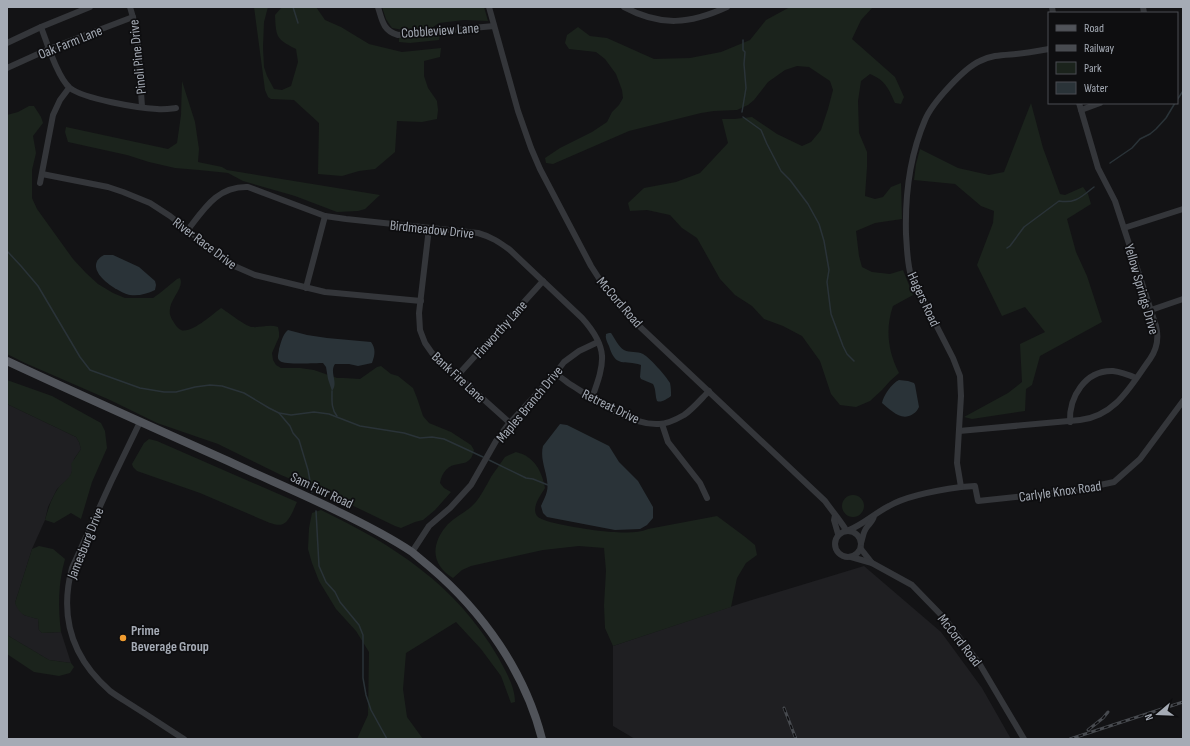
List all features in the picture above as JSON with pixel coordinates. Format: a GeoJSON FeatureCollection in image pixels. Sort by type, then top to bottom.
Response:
{"type":"FeatureCollection","features":[{"type":"Feature","properties":{"kind":"main road","name":"Sam Furr Road"},"geometry":{"type":"LineString","coordinates":[[7,360],[353,518],[412,552],[459,594],[490,631],[512,665],[530,700],[542,739]]}},
{"type":"Feature","properties":{"kind":"street","name":"Oak Farm Lane"},"geometry":{"type":"LineString","coordinates":[[7,43],[90,7]]}},
{"type":"Feature","properties":{"kind":"street","name":"Pinoli Pine Drive"},"geometry":{"type":"LineString","coordinates":[[130,7],[137,31],[142,107]]}},
{"type":"Feature","properties":{"kind":"street","name":"Cobbleview Lane"},"geometry":{"type":"LineString","coordinates":[[378,7],[386,28],[391,33],[398,35],[494,26]]}},
{"type":"Feature","properties":{"kind":"street","name":"McCord Road"},"geometry":{"type":"LineString","coordinates":[[489,7],[518,111],[531,148],[540,169],[591,266],[606,289],[621,307],[825,501],[848,530],[855,532],[859,536],[861,546],[872,563]]}},
{"type":"Feature","properties":{"kind":"street"},"geometry":{"type":"LineString","coordinates":[[624,7],[647,18],[674,22],[701,18],[727,7]]}},
{"type":"Feature","properties":{"kind":"street","name":"Oak Farm Lane"},"geometry":{"type":"LineString","coordinates":[[7,68],[50,49],[134,17]]}},
{"type":"Feature","properties":{"kind":"street"},"geometry":{"type":"LineString","coordinates":[[41,27],[62,77],[69,88],[86,96],[142,107],[159,109],[176,108]]}},
{"type":"Feature","properties":{"kind":"street","name":"Hagers Road"},"geometry":{"type":"LineString","coordinates":[[961,487],[957,463],[961,407],[960,384],[957,366],[910,272],[908,263],[906,211],[908,184],[924,121],[930,110],[944,92],[969,68],[980,60],[991,57],[1048,49]]}},
{"type":"Feature","properties":{"kind":"street"},"geometry":{"type":"LineString","coordinates":[[40,183],[53,115],[60,100],[69,88]]}},
{"type":"Feature","properties":{"kind":"street","name":"Yellow Springs Drive"},"geometry":{"type":"LineString","coordinates":[[959,431],[1070,422],[1101,415],[1122,398],[1153,355],[1157,343],[1157,331],[1151,310],[1115,201],[1098,168],[1079,104]]}},
{"type":"Feature","properties":{"kind":"street"},"geometry":{"type":"LineString","coordinates":[[1081,110],[1097,104]]}},
{"type":"Feature","properties":{"kind":"street","name":"River Race Drive"},"geometry":{"type":"LineString","coordinates":[[42,174],[108,187],[150,203],[170,216],[232,266],[255,276],[325,292],[421,301]]}},
{"type":"Feature","properties":{"kind":"street","name":"Birdmeadow Drive"},"geometry":{"type":"LineString","coordinates":[[187,231],[208,203],[219,194],[240,186],[248,187],[325,216],[478,233],[498,241],[543,281],[592,329],[601,348],[603,360],[601,374],[592,398]]}},
{"type":"Feature","properties":{"kind":"street"},"geometry":{"type":"LineString","coordinates":[[1124,228],[1183,209]]}},
{"type":"Feature","properties":{"kind":"street"},"geometry":{"type":"LineString","coordinates":[[306,288],[325,216]]}},
{"type":"Feature","properties":{"kind":"street","name":"Bank Fire Lane"},"geometry":{"type":"LineString","coordinates":[[429,228],[419,313],[420,330],[425,343],[432,354],[510,423]]}},
{"type":"Feature","properties":{"kind":"street","name":"Finworthy Lane"},"geometry":{"type":"LineString","coordinates":[[457,376],[543,281]]}},
{"type":"Feature","properties":{"kind":"street"},"geometry":{"type":"LineString","coordinates":[[1151,310],[1183,298]]}},
{"type":"Feature","properties":{"kind":"street","name":"Maples Branch Drive"},"geometry":{"type":"LineString","coordinates":[[412,552],[430,526],[450,508],[471,485],[496,441],[564,362],[572,355],[598,342]]}},
{"type":"Feature","properties":{"kind":"street"},"geometry":{"type":"LineString","coordinates":[[1070,422],[1070,411],[1074,396],[1090,378],[1102,372],[1112,371],[1136,378]]}},
{"type":"Feature","properties":{"kind":"street","name":"Retreat Drive"},"geometry":{"type":"LineString","coordinates":[[555,374],[592,398],[634,420],[648,424],[662,424],[686,414],[709,391]]}},
{"type":"Feature","properties":{"kind":"street","name":"Carlyle Knox Road"},"geometry":{"type":"LineString","coordinates":[[961,487],[975,486],[978,502],[1072,491],[1114,482],[1140,459],[1183,401]]}},
{"type":"Feature","properties":{"kind":"street","name":"Jamesburg Drive"},"geometry":{"type":"LineString","coordinates":[[140,422],[72,568],[68,582],[67,595],[68,620],[76,648],[86,666],[99,680],[111,692],[184,739]]}},
{"type":"Feature","properties":{"kind":"street"},"geometry":{"type":"LineString","coordinates":[[662,424],[668,442],[700,483],[707,498]]}},
{"type":"Feature","properties":{"kind":"street"},"geometry":{"type":"LineString","coordinates":[[838,534],[860,526],[881,510],[892,504],[944,489],[961,487]]}},
{"type":"Feature","properties":{"kind":"street","name":"McCord Road"},"geometry":{"type":"LineString","coordinates":[[835,515],[834,520],[838,534],[834,542],[837,551],[843,556],[872,563],[912,585],[946,619],[979,663],[1024,739]]}},
{"type":"Feature","properties":{"kind":"street"},"geometry":{"type":"LineString","coordinates":[[851,557],[858,553],[861,546],[863,533],[873,520],[874,516]]}},
{"type":"Feature","properties":{"kind":"shaded area"},"geometry":{"type":"Polygon","coordinates":[[[7,404],[76,437],[81,449],[74,459],[70,477],[57,489],[48,507],[45,520],[32,549],[15,603],[24,615],[38,619],[39,630],[42,633],[61,632],[71,663],[49,660],[7,635],[7,404]]]}},
{"type":"Feature","properties":{"kind":"shaded area"},"geometry":{"type":"Polygon","coordinates":[[[864,566],[941,632],[982,688],[1011,739],[635,739],[613,726],[613,646],[742,603],[864,566]]]}},
{"type":"Feature","properties":{"kind":"green space"},"geometry":{"type":"Polygon","coordinates":[[[254,7],[268,7],[264,22],[264,67],[274,89],[282,90],[291,86],[298,62],[296,49],[284,43],[277,33],[275,15],[282,7],[316,7],[325,20],[341,27],[369,44],[402,52],[441,48],[440,57],[424,61],[424,76],[428,88],[437,101],[437,119],[422,122],[397,121],[395,152],[375,169],[359,171],[342,176],[318,174],[319,123],[294,100],[271,99],[268,97],[265,90],[254,7]]]}},
{"type":"Feature","properties":{"kind":"green space"},"geometry":{"type":"Polygon","coordinates":[[[382,7],[484,7],[488,21],[464,20],[439,23],[433,27],[403,30],[392,28],[386,19],[382,7]]]}},
{"type":"Feature","properties":{"kind":"green space"},"geometry":{"type":"Polygon","coordinates":[[[790,7],[873,7],[861,20],[852,39],[895,77],[904,97],[901,104],[895,103],[891,93],[883,82],[870,74],[861,81],[858,101],[859,133],[867,152],[865,196],[875,199],[883,197],[891,187],[901,183],[902,219],[875,223],[856,231],[859,256],[862,267],[872,272],[890,274],[903,270],[913,295],[893,306],[889,323],[888,332],[890,349],[899,373],[870,401],[856,407],[840,405],[831,394],[820,361],[802,336],[783,326],[764,319],[752,306],[735,295],[720,279],[697,238],[682,228],[670,215],[647,210],[630,211],[628,203],[644,188],[676,182],[700,173],[728,143],[722,119],[752,117],[777,134],[802,146],[811,142],[821,130],[828,109],[833,90],[830,81],[809,67],[797,66],[785,70],[768,82],[754,100],[748,105],[737,110],[701,113],[629,131],[553,164],[546,163],[545,158],[607,122],[612,112],[623,98],[622,90],[616,74],[605,59],[596,52],[569,49],[565,43],[567,35],[578,27],[590,36],[607,38],[654,59],[690,58],[721,52],[750,40],[766,20],[790,7]]]}},
{"type":"Feature","properties":{"kind":"green space"},"geometry":{"type":"Polygon","coordinates":[[[438,34],[440,36],[439,40],[410,43],[399,42],[399,38],[438,34]]]}},
{"type":"Feature","properties":{"kind":"green space"},"geometry":{"type":"Polygon","coordinates":[[[182,81],[195,122],[199,149],[198,162],[222,167],[227,170],[380,195],[365,209],[358,211],[337,212],[295,196],[243,181],[228,173],[175,168],[127,155],[68,142],[65,132],[66,127],[168,149],[177,143],[181,115],[182,81]]]}},
{"type":"Feature","properties":{"kind":"green space"},"geometry":{"type":"Polygon","coordinates":[[[1031,103],[1043,148],[1060,194],[1065,195],[1083,187],[1088,194],[1091,204],[1067,219],[1076,252],[1087,276],[1102,322],[1040,356],[1032,385],[1026,389],[1025,411],[972,419],[964,417],[1008,393],[1022,382],[1020,344],[1045,332],[1025,307],[1002,316],[977,265],[993,223],[994,211],[981,206],[955,184],[914,180],[916,164],[920,149],[958,168],[989,175],[1004,172],[1031,103]]]}},
{"type":"Feature","properties":{"kind":"green space"},"geometry":{"type":"Polygon","coordinates":[[[29,106],[34,106],[43,123],[33,136],[36,153],[32,170],[32,198],[37,209],[73,259],[86,273],[98,284],[125,298],[153,298],[180,278],[180,287],[170,309],[170,315],[178,328],[181,330],[190,329],[202,323],[221,308],[241,322],[252,327],[278,327],[279,337],[272,353],[273,360],[276,365],[281,368],[300,368],[314,370],[337,378],[360,379],[377,367],[381,366],[391,374],[398,376],[413,388],[423,416],[429,423],[451,432],[471,445],[474,450],[472,456],[465,463],[452,466],[444,472],[440,483],[444,488],[451,492],[435,510],[423,520],[401,528],[395,526],[337,498],[281,475],[218,444],[157,423],[110,400],[7,354],[7,115],[18,112],[29,106]]]}},
{"type":"Feature","properties":{"kind":"green space"},"geometry":{"type":"Polygon","coordinates":[[[7,380],[52,396],[101,423],[105,431],[107,448],[92,482],[81,519],[71,513],[54,523],[45,520],[55,493],[70,476],[72,469],[71,464],[81,449],[79,442],[76,437],[7,404],[7,380]]]}},
{"type":"Feature","properties":{"kind":"green space"},"geometry":{"type":"Polygon","coordinates":[[[149,439],[157,441],[297,502],[292,514],[288,520],[281,525],[270,523],[200,493],[137,471],[132,464],[144,443],[149,439]]]}},
{"type":"Feature","properties":{"kind":"green space"},"geometry":{"type":"Polygon","coordinates":[[[516,452],[528,457],[536,465],[542,476],[545,488],[537,501],[535,512],[537,516],[550,522],[608,532],[628,533],[717,516],[755,545],[757,555],[746,563],[737,578],[731,607],[613,646],[605,628],[604,605],[606,571],[604,548],[579,546],[543,550],[471,566],[462,570],[453,578],[445,572],[437,560],[436,546],[438,538],[448,524],[475,503],[505,457],[516,452]]]}},
{"type":"Feature","properties":{"kind":"green space"},"geometry":{"type":"Polygon","coordinates":[[[853,495],[861,498],[864,506],[861,514],[853,517],[845,514],[842,506],[845,498],[853,495]]]}},
{"type":"Feature","properties":{"kind":"green space"},"geometry":{"type":"Polygon","coordinates":[[[321,510],[348,523],[398,553],[443,588],[481,631],[498,657],[511,684],[515,696],[515,702],[511,703],[501,676],[481,649],[456,622],[406,653],[403,689],[407,717],[423,739],[357,739],[368,715],[369,652],[356,631],[336,609],[319,581],[312,563],[308,549],[309,528],[312,513],[321,510]]]}},
{"type":"Feature","properties":{"kind":"green space"},"geometry":{"type":"Polygon","coordinates":[[[39,546],[53,549],[65,559],[59,596],[61,632],[42,633],[39,630],[38,619],[21,613],[15,603],[32,549],[39,546]]]}},
{"type":"Feature","properties":{"kind":"green space"},"geometry":{"type":"Polygon","coordinates":[[[7,635],[49,660],[71,663],[74,667],[70,673],[59,676],[34,672],[7,654],[7,635]]]}},
{"type":"Feature","properties":{"kind":"water"},"geometry":{"type":"Polygon","coordinates":[[[104,255],[113,255],[139,267],[155,281],[155,290],[149,293],[130,295],[109,284],[98,273],[96,266],[98,260],[104,255]]]}},
{"type":"Feature","properties":{"kind":"water"},"geometry":{"type":"Polygon","coordinates":[[[288,330],[327,338],[371,342],[374,347],[374,357],[372,363],[358,366],[349,364],[335,364],[333,370],[335,385],[332,391],[326,367],[323,363],[300,364],[287,363],[279,360],[278,355],[281,342],[284,334],[288,330]]]}},
{"type":"Feature","properties":{"kind":"water"},"geometry":{"type":"Polygon","coordinates":[[[611,333],[622,349],[643,354],[654,363],[670,383],[671,396],[662,401],[657,401],[653,384],[641,379],[640,377],[641,365],[621,362],[615,358],[606,338],[606,334],[611,333]]]}},
{"type":"Feature","properties":{"kind":"water"},"geometry":{"type":"Polygon","coordinates":[[[899,380],[908,381],[914,383],[915,385],[919,407],[916,412],[909,416],[900,416],[882,403],[888,390],[899,380]]]}},
{"type":"Feature","properties":{"kind":"water"},"geometry":{"type":"Polygon","coordinates":[[[560,424],[567,425],[609,446],[619,462],[638,481],[653,507],[653,518],[647,525],[640,529],[615,530],[547,517],[543,513],[541,506],[547,493],[548,486],[542,457],[543,446],[560,424]]]}},
{"type":"Feature","properties":{"kind":"waterway"},"geometry":{"type":"LineString","coordinates":[[293,7],[298,23]]}},
{"type":"Feature","properties":{"kind":"waterway"},"geometry":{"type":"LineString","coordinates":[[742,112],[746,88],[744,64],[745,52],[743,50],[743,40]]}},
{"type":"Feature","properties":{"kind":"waterway"},"geometry":{"type":"LineString","coordinates":[[1178,98],[1183,91]]}},
{"type":"Feature","properties":{"kind":"waterway"},"geometry":{"type":"LineString","coordinates":[[1110,163],[1132,148],[1140,139],[1156,129],[1166,118],[1174,104]]}},
{"type":"Feature","properties":{"kind":"waterway"},"geometry":{"type":"LineString","coordinates":[[743,117],[761,130],[781,171],[790,180],[808,204],[819,224],[824,241],[829,270],[827,282],[831,314],[843,346],[847,354],[854,361]]}},
{"type":"Feature","properties":{"kind":"waterway"},"geometry":{"type":"LineString","coordinates":[[1007,248],[1024,227],[1059,201],[1065,202],[1074,200],[1094,187]]}},
{"type":"Feature","properties":{"kind":"waterway"},"geometry":{"type":"LineString","coordinates":[[7,251],[38,286],[80,357],[90,370],[140,388],[164,392],[176,392],[210,385],[222,386],[244,393],[279,413],[291,415],[314,412],[329,414],[360,426],[404,433],[420,438],[432,437],[444,439],[483,457]]}},
{"type":"Feature","properties":{"kind":"waterway"},"geometry":{"type":"LineString","coordinates":[[332,391],[333,407],[337,416]]}},
{"type":"Feature","properties":{"kind":"waterway"},"geometry":{"type":"LineString","coordinates":[[279,413],[299,440],[308,470],[312,492]]}},
{"type":"Feature","properties":{"kind":"waterway"},"geometry":{"type":"LineString","coordinates":[[489,460],[526,478],[548,485]]}},
{"type":"Feature","properties":{"kind":"waterway"},"geometry":{"type":"LineString","coordinates":[[316,511],[319,566],[326,582],[359,625],[363,635],[363,678],[366,695],[371,710],[387,739]]}},
{"type":"Feature","properties":{"kind":"railway"},"geometry":{"type":"LineString","coordinates":[[1070,739],[1183,702]]}},
{"type":"Feature","properties":{"kind":"railway"},"geometry":{"type":"LineString","coordinates":[[784,708],[796,739]]}},
{"type":"Feature","properties":{"kind":"railway"},"geometry":{"type":"LineString","coordinates":[[1088,730],[1108,712]]}},
{"type":"Feature","properties":{"kind":"place","name":"Prime Beverage Group"},"geometry":{"type":"Point","coordinates":[123,638]}}]}
